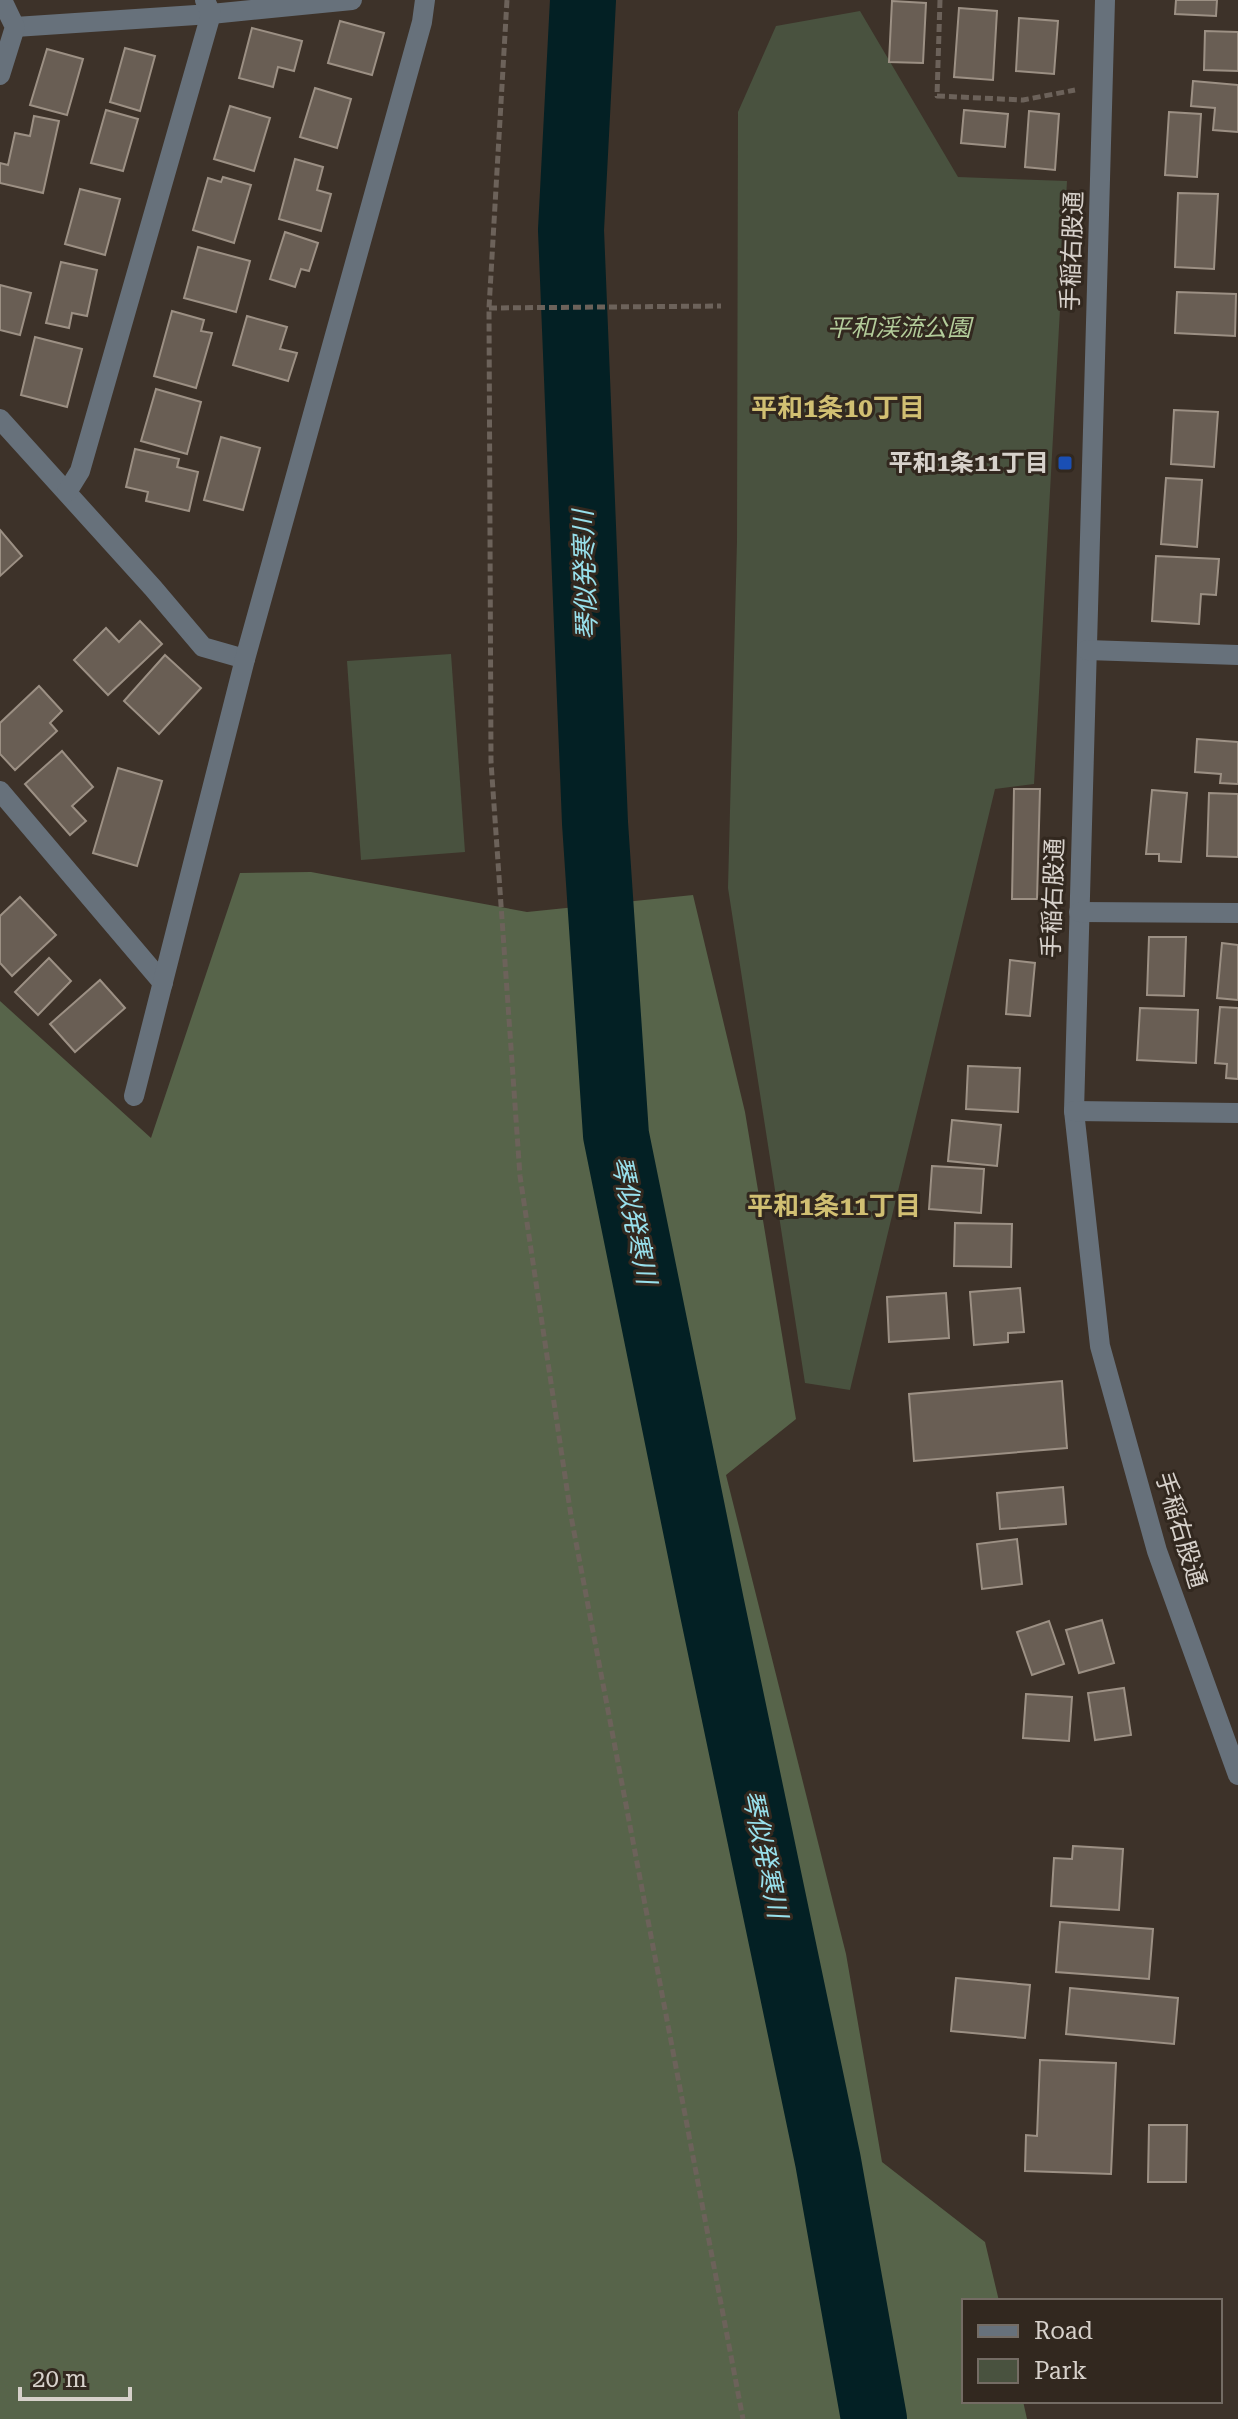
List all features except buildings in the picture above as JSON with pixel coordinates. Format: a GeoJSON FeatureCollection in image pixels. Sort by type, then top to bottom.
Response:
{"type":"FeatureCollection","features":[{"type":"Feature","properties":{"kind":"street"},"geometry":{"type":"LineString","coordinates":[[0,75],[15,27],[2,0]]}},
{"type":"Feature","properties":{"kind":"street"},"geometry":{"type":"LineString","coordinates":[[15,27],[208,7],[352,0]]}},
{"type":"Feature","properties":{"kind":"street"},"geometry":{"type":"LineString","coordinates":[[134,1096],[245,659],[422,22],[425,0]]}},
{"type":"Feature","properties":{"kind":"street","name":"手稲右股通"},"geometry":{"type":"LineString","coordinates":[[1105,0],[1074,1111],[1100,1346],[1157,1551],[1238,1775]]}},
{"type":"Feature","properties":{"kind":"street"},"geometry":{"type":"LineString","coordinates":[[67,492],[80,471],[208,7]]}},
{"type":"Feature","properties":{"kind":"street"},"geometry":{"type":"LineString","coordinates":[[0,419],[203,647],[245,659]]}},
{"type":"Feature","properties":{"kind":"street"},"geometry":{"type":"LineString","coordinates":[[1087,650],[1238,655]]}},
{"type":"Feature","properties":{"kind":"street"},"geometry":{"type":"LineString","coordinates":[[0,791],[163,983]]}},
{"type":"Feature","properties":{"kind":"street"},"geometry":{"type":"LineString","coordinates":[[1079,912],[1238,913]]}},
{"type":"Feature","properties":{"kind":"street"},"geometry":{"type":"LineString","coordinates":[[1074,1111],[1238,1113]]}},
{"type":"Feature","properties":{"kind":"path"},"geometry":{"type":"LineString","coordinates":[[507,0],[489,308],[491,762],[520,1176],[571,1516],[743,2419]]}},
{"type":"Feature","properties":{"kind":"path"},"geometry":{"type":"LineString","coordinates":[[940,0],[937,96],[1023,100],[1103,85]]}},
{"type":"Feature","properties":{"kind":"path"},"geometry":{"type":"LineString","coordinates":[[489,308],[721,306]]}},
{"type":"Feature","properties":{"kind":"green space","name":"平和渓流公園"},"geometry":{"type":"Polygon","coordinates":[[[860,11],[958,177],[1067,181],[1034,784],[995,789],[850,1390],[805,1383],[728,888],[737,541],[738,112],[776,26],[860,11]]]}},
{"type":"Feature","properties":{"kind":"green space"},"geometry":{"type":"Polygon","coordinates":[[[451,654],[465,852],[361,860],[347,661],[451,654]]]}},
{"type":"Feature","properties":{"kind":"green space"},"geometry":{"type":"Polygon","coordinates":[[[311,872],[527,912],[693,895],[745,1112],[796,1419],[726,1475],[846,1954],[882,2162],[985,2242],[999,2299],[962,2299],[962,2403],[1023,2403],[1027,2419],[0,2419],[0,1001],[151,1138],[240,873],[311,872]]]}},
{"type":"Feature","properties":{"kind":"waterway","name":"琴似発寒川"},"geometry":{"type":"LineString","coordinates":[[583,0],[571,230],[595,823],[616,1135],[828,2161],[874,2419]]}},
{"type":"Feature","properties":{"kind":"place","name":"平和1条11丁目"},"geometry":{"type":"Point","coordinates":[1065,463]}},
{"type":"Feature","properties":{"kind":"district","name":"平和1条10丁目"},"geometry":{"type":"Point","coordinates":[838,408]}},
{"type":"Feature","properties":{"kind":"district","name":"平和1条11丁目"},"geometry":{"type":"Point","coordinates":[834,1206]}}]}
